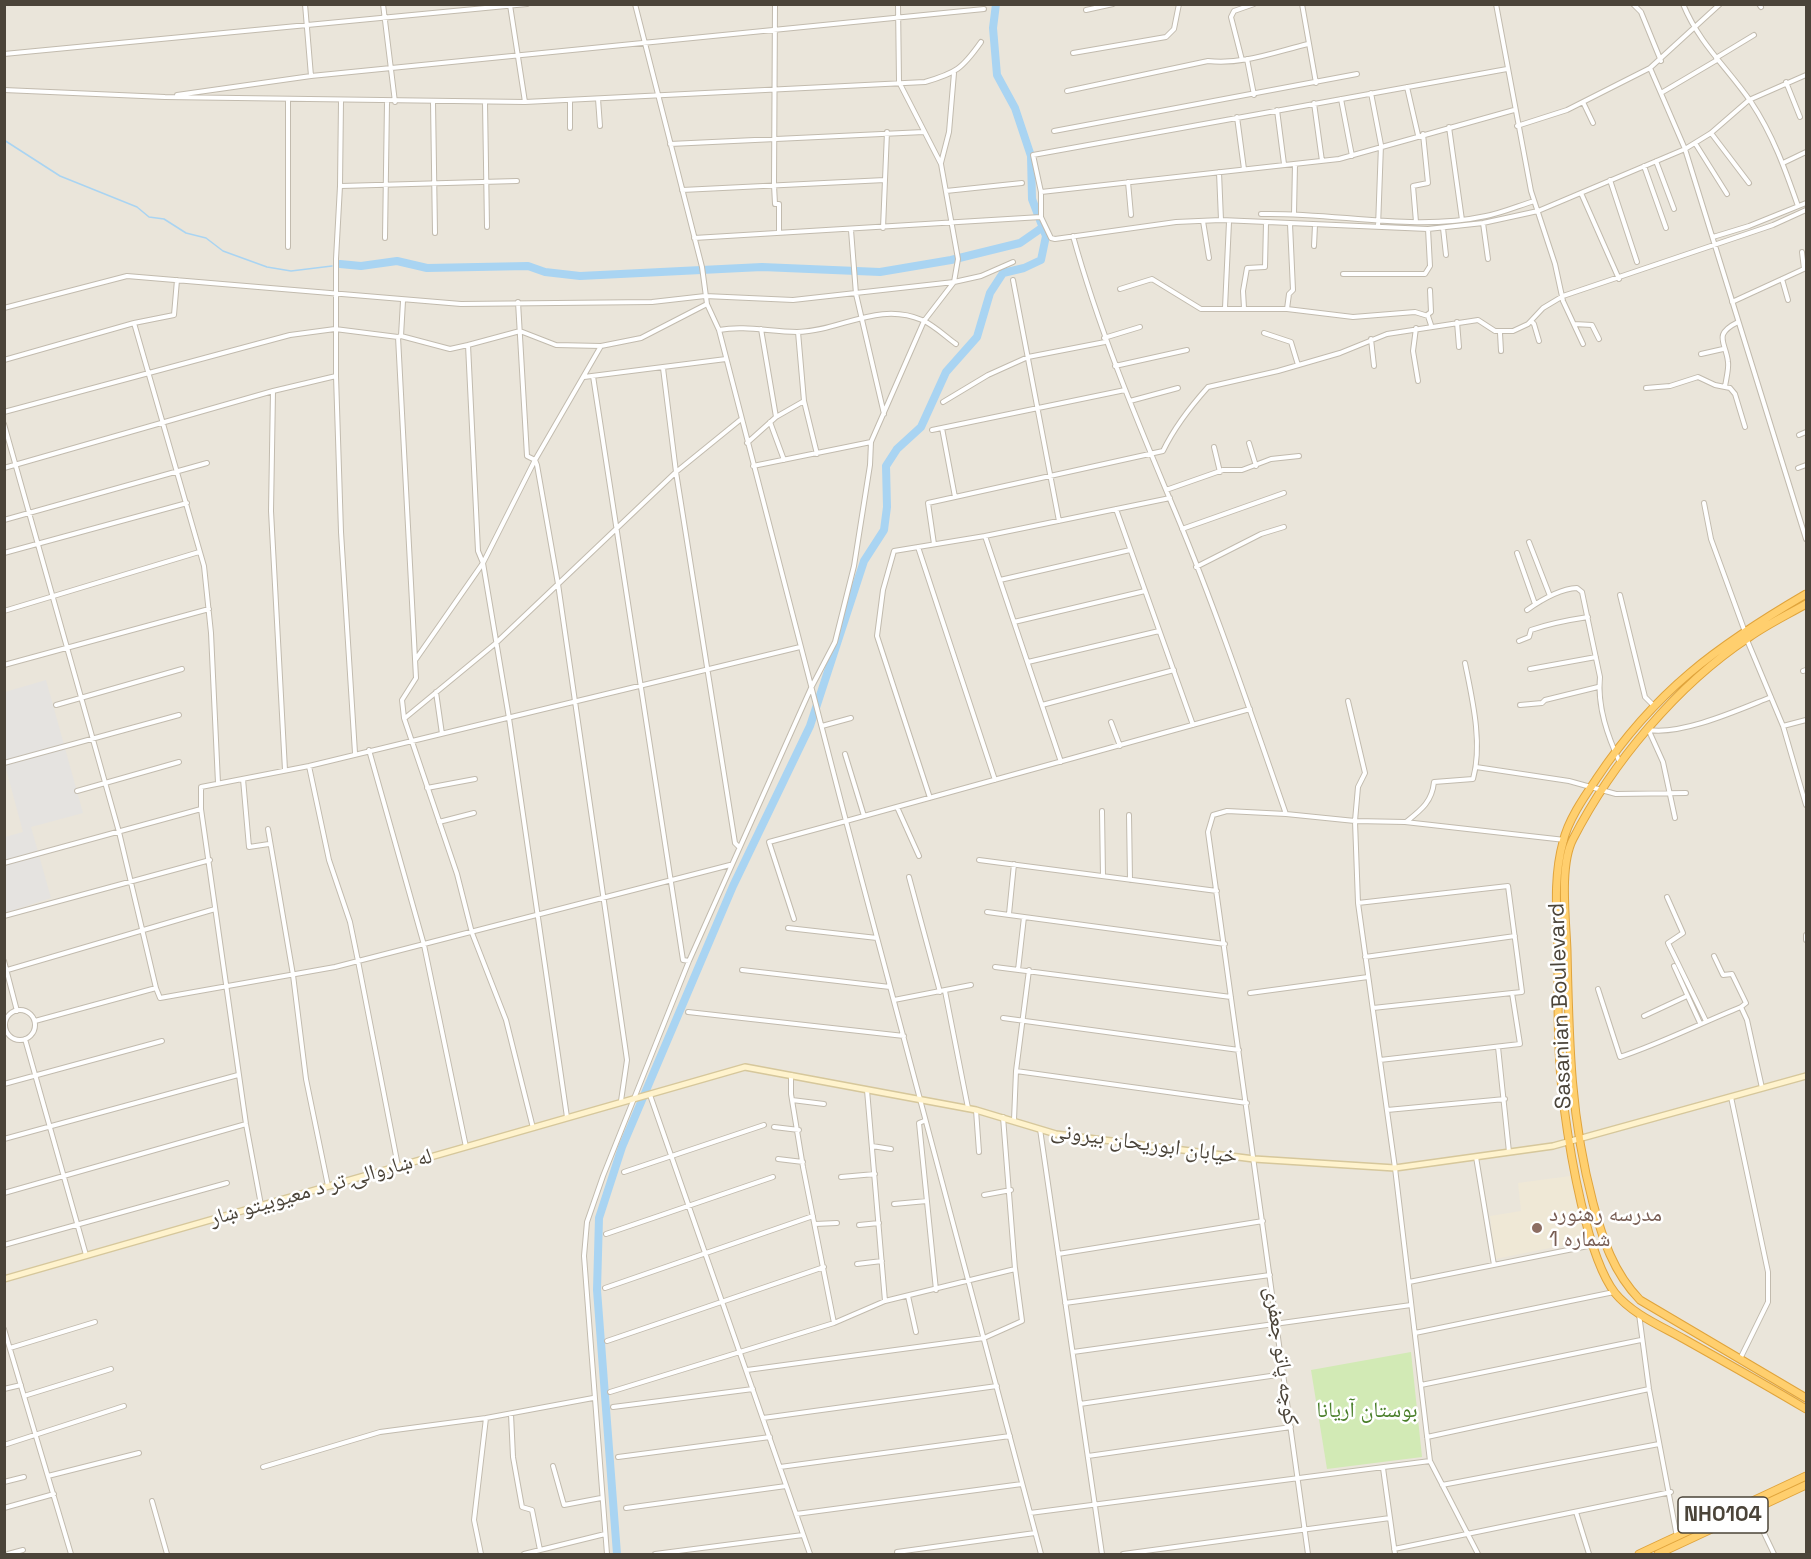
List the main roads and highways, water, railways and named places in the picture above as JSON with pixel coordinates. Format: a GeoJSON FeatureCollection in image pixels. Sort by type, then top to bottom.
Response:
{"type":"FeatureCollection","features":[{"type":"Feature","properties":{"kind":"highway","name":"Sasanian Boulevard"},"geometry":{"type":"LineString","coordinates":[[1806,594],[1744,630],[1695,668],[1653,705],[1615,751],[1590,787],[1563,840],[1557,872],[1558,1041],[1560,1080],[1568,1142],[1594,1245],[1614,1292],[1638,1313],[1806,1409]]}},
{"type":"Feature","properties":{"kind":"highway","name":"Sasanian Boulevard"},"geometry":{"type":"LineString","coordinates":[[1806,604],[1747,638],[1681,692],[1621,764],[1602,790],[1572,841],[1567,867],[1565,904],[1570,1079],[1578,1140],[1604,1242],[1622,1282],[1640,1300],[1806,1398]]}},
{"type":"Feature","properties":{"kind":"highway","name":"NH0104"},"geometry":{"type":"LineString","coordinates":[[1639,1554],[1806,1476]]}},
{"type":"Feature","properties":{"kind":"highway","name":"NH0104"},"geometry":{"type":"LineString","coordinates":[[1658,1554],[1806,1485]]}},
{"type":"Feature","properties":{"kind":"waterway"},"geometry":{"type":"LineString","coordinates":[[617,1554],[597,1290],[599,1218],[622,1147],[733,886],[810,726],[864,561],[884,530],[887,507],[886,466],[897,449],[921,427],[946,372],[977,337],[990,293],[1003,273],[1024,268],[1041,260],[1046,236],[1032,199],[1031,156],[1015,108],[997,75],[993,28],[996,4]]}},
{"type":"Feature","properties":{"kind":"waterway"},"geometry":{"type":"LineString","coordinates":[[4,140],[60,176],[137,207],[149,217],[164,219],[186,233],[206,238],[223,251],[267,267],[291,271],[332,266]]}},
{"type":"Feature","properties":{"kind":"waterway"},"geometry":{"type":"LineString","coordinates":[[340,264],[361,266],[397,261],[427,268],[528,266],[545,272],[580,276],[762,267],[880,272],[951,260],[1020,243],[1043,227]]}},
{"type":"Feature","properties":{"kind":"place","name":"مدرسه رهنورد شماره 1"},"geometry":{"type":"Point","coordinates":[1537,1228]}},
{"type":"Feature","properties":{"kind":"park label","name":"بوستان آریانا"},"geometry":{"type":"Point","coordinates":[1367,1411]}}]}
